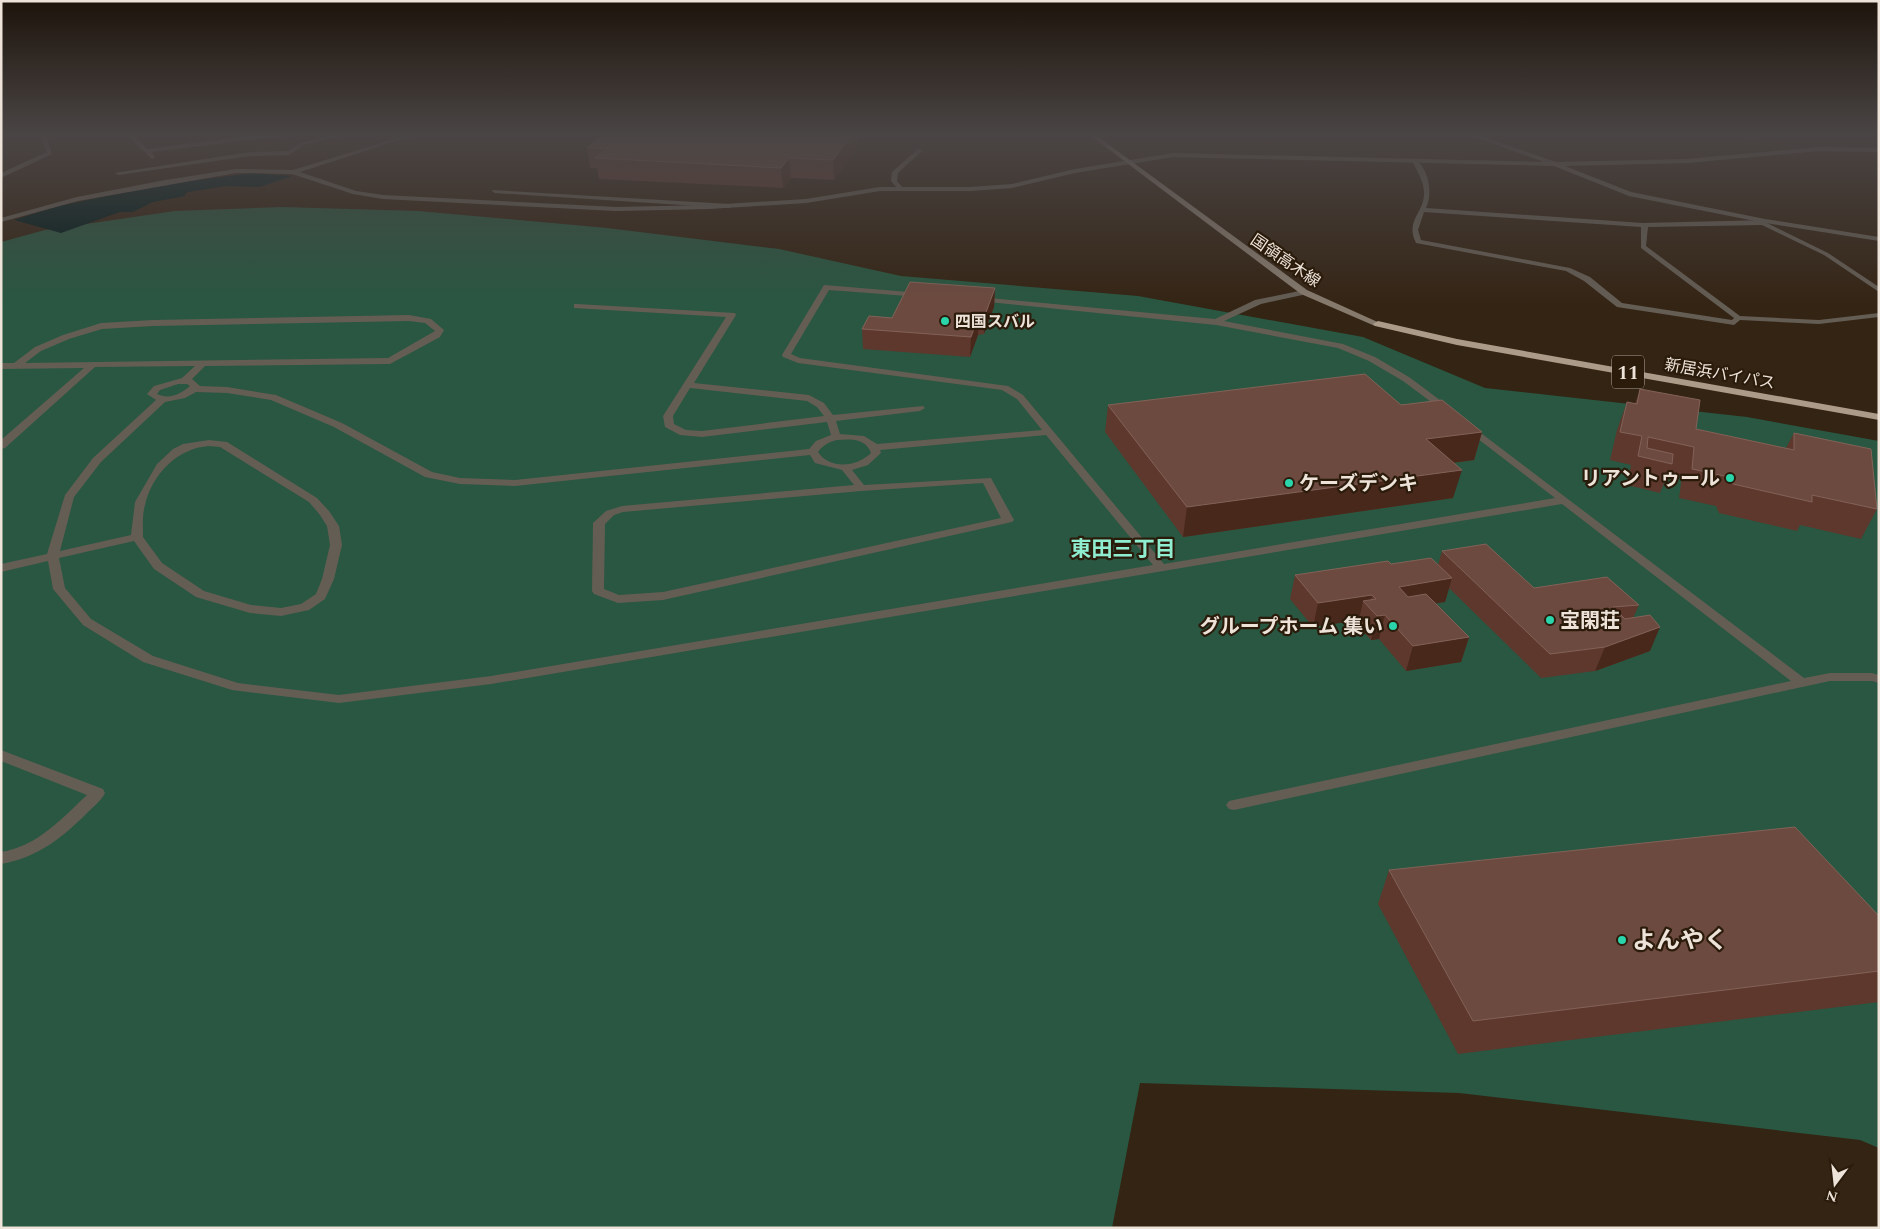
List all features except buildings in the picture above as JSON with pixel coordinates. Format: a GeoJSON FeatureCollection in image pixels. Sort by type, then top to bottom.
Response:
{"type":"FeatureCollection","features":[{"type":"Feature","properties":{"kind":"highway","name":"新居浜バイパス"},"geometry":{"type":"LineString","coordinates":[[1378,324],[1457,342],[1879,418]]}},
{"type":"Feature","properties":{"kind":"main road","name":"国領高木線"},"geometry":{"type":"LineString","coordinates":[[1165,190],[1304,292],[1378,324]]}},
{"type":"Feature","properties":{"kind":"street"},"geometry":{"type":"LineString","coordinates":[[1,220],[43,207],[124,190]]}},
{"type":"Feature","properties":{"kind":"street"},"geometry":{"type":"LineString","coordinates":[[349,190],[446,202],[547,204],[616,209],[731,206],[806,201],[872,190]]}},
{"type":"Feature","properties":{"kind":"street"},"geometry":{"type":"LineString","coordinates":[[1620,190],[1629,194],[1764,222],[1879,240]]}},
{"type":"Feature","properties":{"kind":"street"},"geometry":{"type":"LineString","coordinates":[[933,296],[827,287],[786,355],[798,360],[1005,388],[1020,397],[1161,568]]}},
{"type":"Feature","properties":{"kind":"street"},"geometry":{"type":"LineString","coordinates":[[1216,322],[1237,309],[1281,295],[1304,292]]}},
{"type":"Feature","properties":{"kind":"street"},"geometry":{"type":"LineString","coordinates":[[972,299],[1216,322],[1340,346],[1372,359],[1406,379],[1802,682]]}},
{"type":"Feature","properties":{"kind":"street"},"geometry":{"type":"LineString","coordinates":[[577,306],[732,316],[668,416],[669,425],[684,433],[702,434],[920,408]]}},
{"type":"Feature","properties":{"kind":"street"},"geometry":{"type":"LineString","coordinates":[[1,366],[16,366],[91,366],[390,361],[437,335],[440,330],[428,321],[409,318],[153,323],[101,326],[66,337],[38,349],[16,366]]}},
{"type":"Feature","properties":{"kind":"street"},"geometry":{"type":"LineString","coordinates":[[184,381],[202,364]]}},
{"type":"Feature","properties":{"kind":"street"},"geometry":{"type":"LineString","coordinates":[[1,446],[91,366]]}},
{"type":"Feature","properties":{"kind":"street"},"geometry":{"type":"LineString","coordinates":[[195,389],[196,386],[193,382],[170,383],[153,391],[153,396],[164,399],[185,395],[195,389],[227,390],[273,397],[338,425],[429,475],[460,481],[515,483],[813,452],[820,443],[836,437],[864,439],[875,448],[1049,432]]}},
{"type":"Feature","properties":{"kind":"street"},"geometry":{"type":"LineString","coordinates":[[688,386],[809,398],[822,404],[832,420],[836,437]]}},
{"type":"Feature","properties":{"kind":"street"},"geometry":{"type":"LineString","coordinates":[[164,399],[97,460],[69,497],[54,555],[59,589],[87,622],[148,659],[237,687],[339,699],[491,680],[1564,500]]}},
{"type":"Feature","properties":{"kind":"street"},"geometry":{"type":"LineString","coordinates":[[205,441],[223,444],[313,500],[334,526],[336,545],[328,579],[321,596],[304,607],[281,612],[250,609],[200,594],[158,566],[137,536],[139,504],[154,473],[170,456],[186,445],[205,441]]}},
{"type":"Feature","properties":{"kind":"street"},"geometry":{"type":"LineString","coordinates":[[813,452],[819,461],[826,465],[845,467],[866,462],[876,453],[875,448]]}},
{"type":"Feature","properties":{"kind":"street"},"geometry":{"type":"LineString","coordinates":[[845,467],[862,488]]}},
{"type":"Feature","properties":{"kind":"street"},"geometry":{"type":"LineString","coordinates":[[987,480],[1008,520],[663,596],[618,599],[598,591],[599,523],[610,513],[622,509],[862,488],[987,480]]}},
{"type":"Feature","properties":{"kind":"street"},"geometry":{"type":"LineString","coordinates":[[1,568],[137,536]]}},
{"type":"Feature","properties":{"kind":"street"},"geometry":{"type":"LineString","coordinates":[[1234,805],[1802,682],[1830,677],[1872,676],[1879,680]]}},
{"type":"Feature","properties":{"kind":"street"},"geometry":{"type":"LineString","coordinates":[[1,755],[98,793],[46,842],[16,857],[1,858]]}},
{"type":"Feature","properties":{"kind":"lane"},"geometry":{"type":"LineString","coordinates":[[1427,190],[1427,198],[1416,219],[1414,234],[1418,242],[1568,268],[1620,305],[1734,323],[1738,318]]}},
{"type":"Feature","properties":{"kind":"lane"},"geometry":{"type":"LineString","coordinates":[[496,191],[731,206]]}},
{"type":"Feature","properties":{"kind":"lane"},"geometry":{"type":"LineString","coordinates":[[1421,210],[1643,224],[1764,222],[1826,254],[1879,290]]}},
{"type":"Feature","properties":{"kind":"lane"},"geometry":{"type":"LineString","coordinates":[[1643,224],[1645,227],[1643,247],[1738,318],[1819,322],[1879,315]]}},
{"type":"Feature","properties":{"kind":"green space"},"geometry":{"type":"Polygon","coordinates":[[[282,207],[418,211],[607,228],[779,249],[901,276],[1138,296],[1363,337],[1485,388],[1747,417],[1879,441],[1879,1148],[1860,1140],[1459,1093],[1140,1083],[1112,1228],[1,1228],[1,242],[45,230],[175,211],[282,207]]]}},
{"type":"Feature","properties":{"kind":"water"},"geometry":{"type":"Polygon","coordinates":[[[136,190],[198,190],[188,192],[184,195],[186,196],[153,202],[133,212],[120,212],[61,233],[14,220],[58,206],[136,190]]]}},
{"type":"Feature","properties":{"kind":"place","name":"四国スバル"},"geometry":{"type":"Point","coordinates":[945,321]}},
{"type":"Feature","properties":{"kind":"place","name":"リアントゥール"},"geometry":{"type":"Point","coordinates":[1730,478]}},
{"type":"Feature","properties":{"kind":"place","name":"ケーズデンキ"},"geometry":{"type":"Point","coordinates":[1289,483]}},
{"type":"Feature","properties":{"kind":"place","name":"宝閑荘"},"geometry":{"type":"Point","coordinates":[1550,620]}},
{"type":"Feature","properties":{"kind":"place","name":"グループホーム 集い"},"geometry":{"type":"Point","coordinates":[1393,626]}},
{"type":"Feature","properties":{"kind":"place","name":"よんやく"},"geometry":{"type":"Point","coordinates":[1622,940]}},
{"type":"Feature","properties":{"kind":"district","name":"東田三丁目"},"geometry":{"type":"Point","coordinates":[1123,549]}}]}
